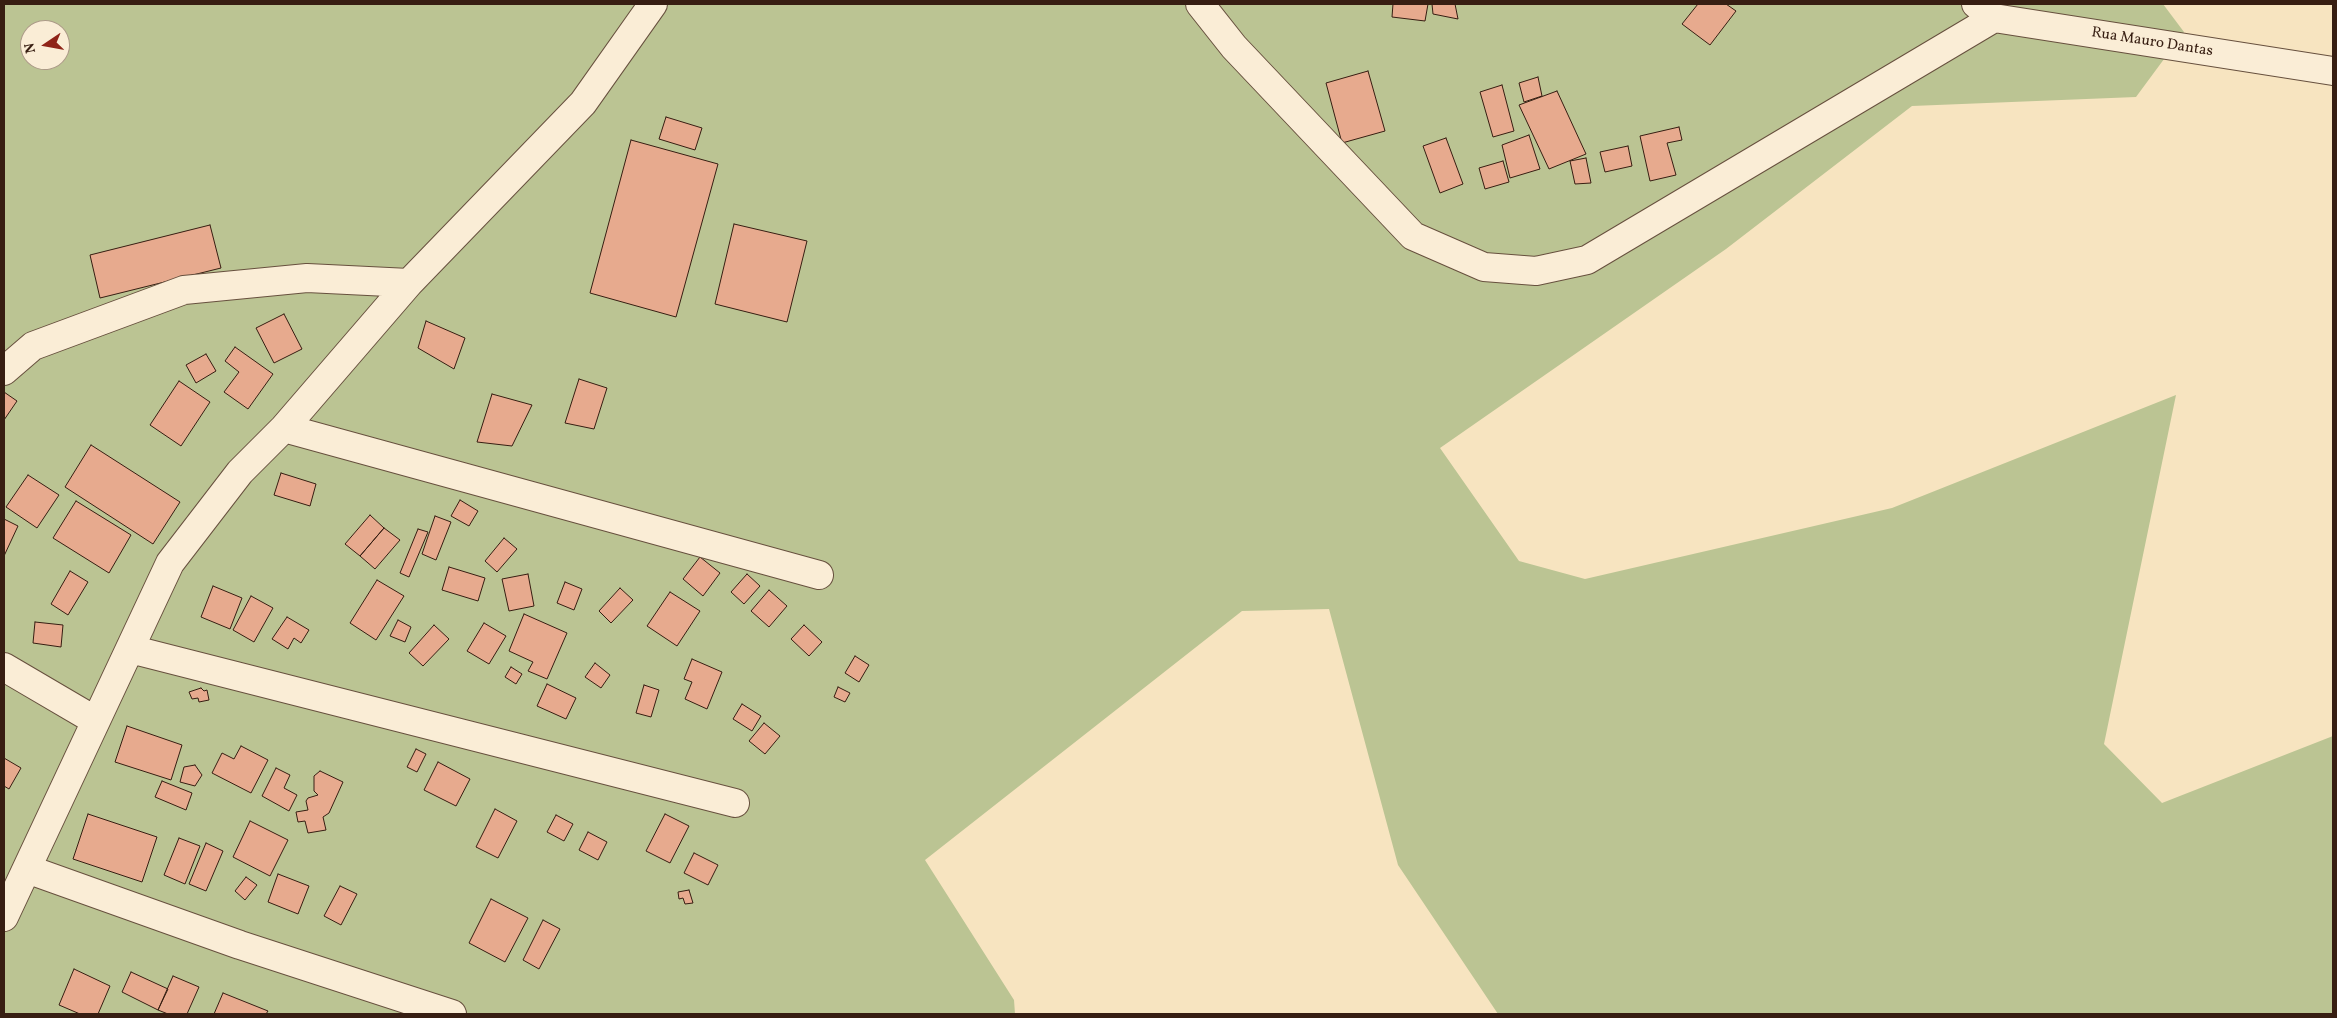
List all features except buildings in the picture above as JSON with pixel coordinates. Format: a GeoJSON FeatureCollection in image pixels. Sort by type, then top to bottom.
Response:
{"type":"FeatureCollection","features":[{"type":"Feature","properties":{"kind":"street"},"geometry":{"type":"LineString","coordinates":[[4,917],[170,563],[240,472],[284,428],[409,283],[583,103],[654,4]]}},
{"type":"Feature","properties":{"kind":"street"},"geometry":{"type":"LineString","coordinates":[[1200,4],[1234,47],[1414,236],[1484,267],[1536,271],[1586,260],[1985,11]]}},
{"type":"Feature","properties":{"kind":"street","name":"Rua Mauro Dantas"},"geometry":{"type":"LineString","coordinates":[[1985,11],[2333,71]]}},
{"type":"Feature","properties":{"kind":"street"},"geometry":{"type":"LineString","coordinates":[[4,371],[33,346],[184,290],[306,278],[409,283]]}},
{"type":"Feature","properties":{"kind":"street"},"geometry":{"type":"LineString","coordinates":[[284,428],[819,575]]}},
{"type":"Feature","properties":{"kind":"street"},"geometry":{"type":"LineString","coordinates":[[130,649],[735,803]]}},
{"type":"Feature","properties":{"kind":"street"},"geometry":{"type":"LineString","coordinates":[[4,667],[96,721]]}},
{"type":"Feature","properties":{"kind":"street"},"geometry":{"type":"LineString","coordinates":[[27,869],[240,945],[452,1014]]}},
{"type":"Feature","properties":{"kind":"green space"},"geometry":{"type":"Polygon","coordinates":[[[4,4],[2163,4],[2184,32],[2136,97],[1912,106],[1726,249],[1440,448],[1519,561],[1585,579],[1892,508],[2176,395],[2104,744],[2162,803],[2333,736],[2333,1014],[1498,1014],[1398,865],[1329,609],[1242,611],[925,860],[1014,1000],[1015,1014],[4,1014],[4,4]]]}}]}
